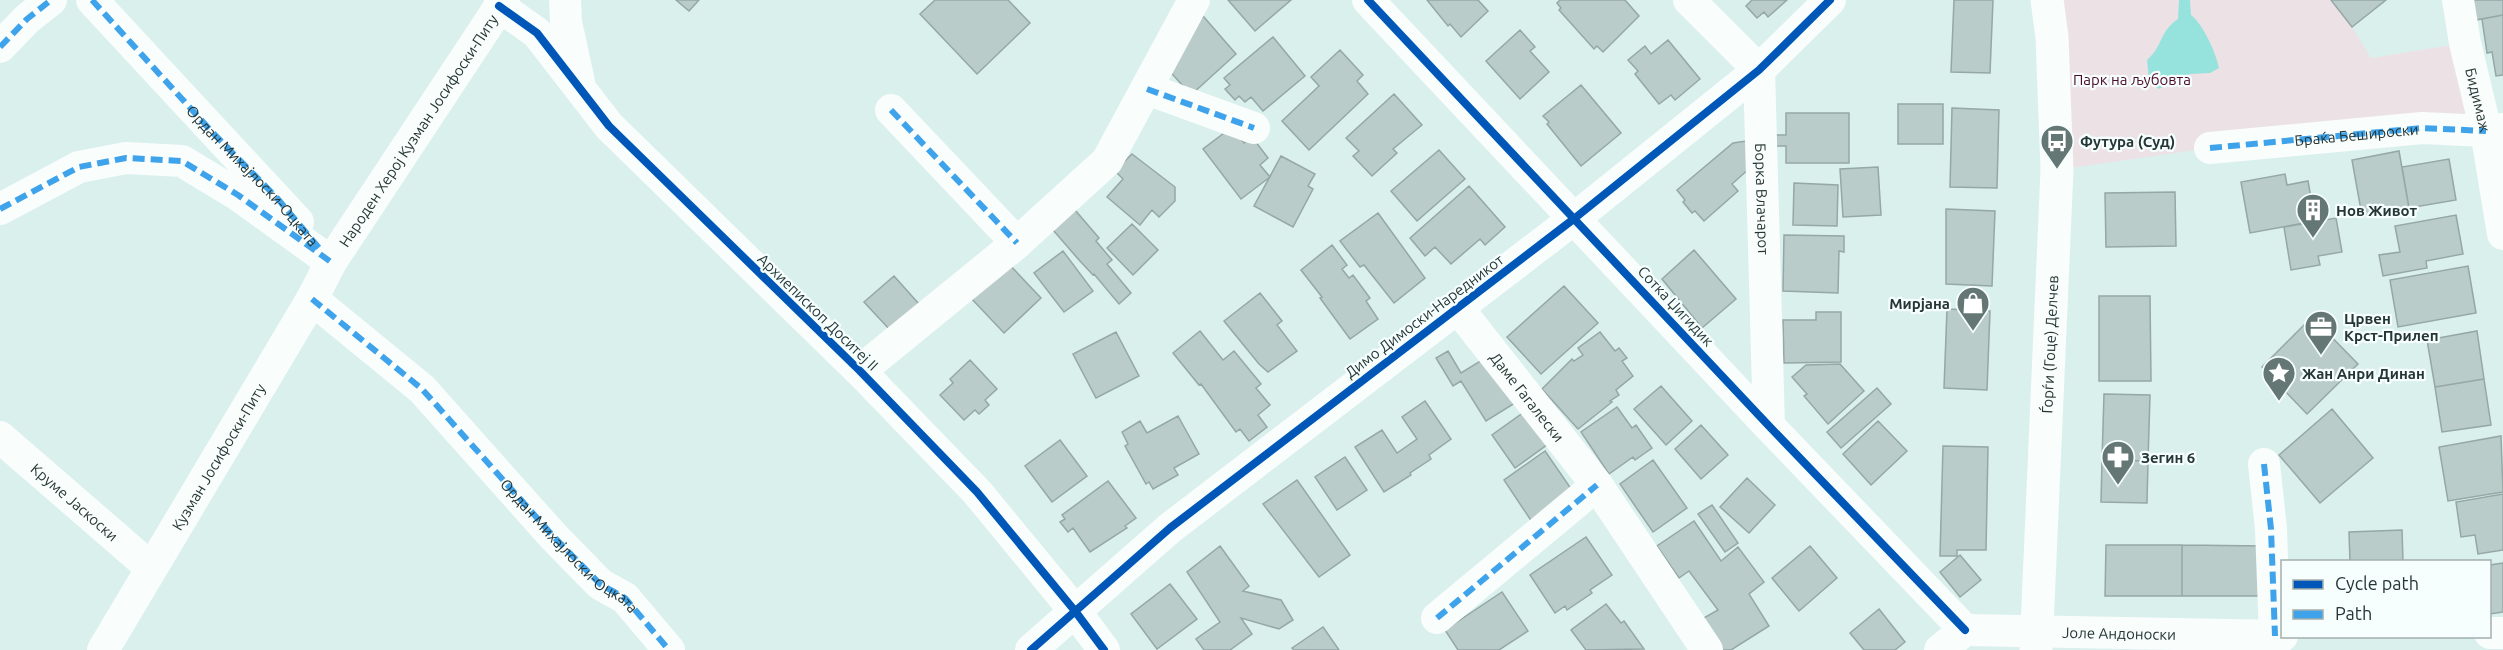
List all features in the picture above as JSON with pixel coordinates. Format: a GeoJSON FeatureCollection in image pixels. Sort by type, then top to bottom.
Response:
{"type":"FeatureCollection","features":[{"type":"Feature","properties":{"kind":"main road","name":"Ѓорѓи (Гоце) Делчев"},"geometry":{"type":"LineString","coordinates":[[2036,640],[2057,171],[2052,37],[2048,0]]}},
{"type":"Feature","properties":{"kind":"main road","name":"Ѓорѓи (Гоце) Делчев"},"geometry":{"type":"LineString","coordinates":[[2052,37],[2058,0]]}},
{"type":"Feature","properties":{"kind":"street"},"geometry":{"type":"LineString","coordinates":[[0,47],[27,19],[51,0]]}},
{"type":"Feature","properties":{"kind":"street","name":"Ордан Михајлоски-Оцката"},"geometry":{"type":"LineString","coordinates":[[92,0],[213,133],[277,198],[331,262]]}},
{"type":"Feature","properties":{"kind":"street","name":"Архиепископ Доситеј II"},"geometry":{"type":"LineString","coordinates":[[565,0],[566,22],[580,89]]}},
{"type":"Feature","properties":{"kind":"street","name":"Архиепископ Доситеј II"},"geometry":{"type":"LineString","coordinates":[[860,371],[1017,243],[1107,161],[1194,0]]}},
{"type":"Feature","properties":{"kind":"street","name":"Сотка Џигидик"},"geometry":{"type":"LineString","coordinates":[[1368,0],[1769,426],[1965,630]]}},
{"type":"Feature","properties":{"kind":"street"},"geometry":{"type":"LineString","coordinates":[[1689,0],[1759,70]]}},
{"type":"Feature","properties":{"kind":"street","name":"Димо Димоски-Наредникот"},"geometry":{"type":"LineString","coordinates":[[1031,650],[1170,528],[1575,218],[1759,70],[1830,0]]}},
{"type":"Feature","properties":{"kind":"street","name":"Бидимаж"},"geometry":{"type":"LineString","coordinates":[[2458,0],[2465,43],[2494,130],[2503,234]]}},
{"type":"Feature","properties":{"kind":"street","name":"Народен Херој Кузман Јосифоски-Питу"},"geometry":{"type":"LineString","coordinates":[[331,262],[502,3]]}},
{"type":"Feature","properties":{"kind":"street","name":"Архиепископ Доситеј II"},"geometry":{"type":"LineString","coordinates":[[502,3],[537,33],[609,126],[860,371],[977,492],[1075,611],[1104,650]]}},
{"type":"Feature","properties":{"kind":"street","name":"Борка Влачарот"},"geometry":{"type":"LineString","coordinates":[[1759,70],[1769,426]]}},
{"type":"Feature","properties":{"kind":"street"},"geometry":{"type":"LineString","coordinates":[[1147,88],[1254,128]]}},
{"type":"Feature","properties":{"kind":"street"},"geometry":{"type":"LineString","coordinates":[[891,110],[1017,243]]}},
{"type":"Feature","properties":{"kind":"street","name":"Браќа Бешироски"},"geometry":{"type":"LineString","coordinates":[[2210,148],[2422,128],[2494,130]]}},
{"type":"Feature","properties":{"kind":"street","name":"Ордан Михајлоски-Оцката"},"geometry":{"type":"LineString","coordinates":[[0,209],[79,167],[126,158],[182,161],[238,195],[331,262]]}},
{"type":"Feature","properties":{"kind":"street","name":"Кузман Јосифоски-Питу"},"geometry":{"type":"LineString","coordinates":[[103,650],[150,567],[312,299],[331,262]]}},
{"type":"Feature","properties":{"kind":"street","name":"Ордан Михајлоски-Оцката"},"geometry":{"type":"LineString","coordinates":[[312,299],[422,389],[554,537],[600,584],[625,598],[669,650]]}},
{"type":"Feature","properties":{"kind":"street","name":"Даме Гагалески"},"geometry":{"type":"LineString","coordinates":[[1458,307],[1597,484],[1707,650]]}},
{"type":"Feature","properties":{"kind":"street","name":"Круме Јаскоски"},"geometry":{"type":"LineString","coordinates":[[0,437],[150,567]]}},
{"type":"Feature","properties":{"kind":"street","name":"Јоле Андоноски"},"geometry":{"type":"LineString","coordinates":[[1965,630],[2036,640],[2279,636],[2264,464]]}},
{"type":"Feature","properties":{"kind":"street"},"geometry":{"type":"LineString","coordinates":[[1437,618],[1597,484]]}},
{"type":"Feature","properties":{"kind":"street"},"geometry":{"type":"LineString","coordinates":[[1940,650],[1965,630]]}},
{"type":"Feature","properties":{"kind":"green space","name":"Парк на љубовта"},"geometry":{"type":"Polygon","coordinates":[[[2058,0],[2331,0],[2352,27],[2371,58],[2465,43],[2486,131],[2210,148],[2057,170],[2058,0]]]}},
{"type":"Feature","properties":{"kind":"water"},"geometry":{"type":"Polygon","coordinates":[[[2179,0],[2190,0],[2191,15],[2208,39],[2219,68],[2210,73],[2190,74],[2159,89],[2149,80],[2147,60],[2167,29],[2178,19],[2179,0]]]}},
{"type":"Feature","properties":{"kind":"building"},"geometry":{"type":"Polygon","coordinates":[[[676,0],[699,0],[689,11],[676,0]]]}},
{"type":"Feature","properties":{"kind":"building"},"geometry":{"type":"Polygon","coordinates":[[[935,0],[1008,0],[1030,23],[977,74],[920,14],[935,0]]]}},
{"type":"Feature","properties":{"kind":"building"},"geometry":{"type":"Polygon","coordinates":[[[1228,0],[1291,0],[1255,31],[1228,0]]]}},
{"type":"Feature","properties":{"kind":"building"},"geometry":{"type":"Polygon","coordinates":[[[1427,0],[1478,0],[1488,11],[1461,37],[1450,24],[1448,26],[1427,0]]]}},
{"type":"Feature","properties":{"kind":"building"},"geometry":{"type":"Polygon","coordinates":[[[1560,0],[1625,0],[1639,16],[1603,52],[1597,46],[1594,49],[1559,10],[1561,8],[1557,3],[1560,0]]]}},
{"type":"Feature","properties":{"kind":"building"},"geometry":{"type":"Polygon","coordinates":[[[1752,0],[1787,0],[1768,17],[1764,12],[1757,18],[1746,6],[1752,0]]]}},
{"type":"Feature","properties":{"kind":"building"},"geometry":{"type":"Polygon","coordinates":[[[1954,0],[1993,0],[1990,73],[1951,72],[1954,0]]]}},
{"type":"Feature","properties":{"kind":"building"},"geometry":{"type":"Polygon","coordinates":[[[2331,0],[2386,0],[2352,27],[2331,0]]]}},
{"type":"Feature","properties":{"kind":"building"},"geometry":{"type":"Polygon","coordinates":[[[2473,0],[2503,0],[2503,15],[2476,20],[2473,0]]]}},
{"type":"Feature","properties":{"kind":"building"},"geometry":{"type":"Polygon","coordinates":[[[2503,15],[2503,75],[2496,76],[2492,52],[2487,53],[2482,19],[2503,15]]]}},
{"type":"Feature","properties":{"kind":"building"},"geometry":{"type":"Polygon","coordinates":[[[1203,16],[1236,54],[1191,95],[1165,66],[1203,16]]]}},
{"type":"Feature","properties":{"kind":"building"},"geometry":{"type":"Polygon","coordinates":[[[1520,30],[1535,47],[1530,51],[1549,72],[1520,99],[1486,61],[1520,30]]]}},
{"type":"Feature","properties":{"kind":"building"},"geometry":{"type":"Polygon","coordinates":[[[1273,37],[1305,76],[1263,111],[1251,97],[1245,102],[1239,96],[1235,100],[1225,89],[1230,85],[1224,78],[1273,37]]]}},
{"type":"Feature","properties":{"kind":"building"},"geometry":{"type":"Polygon","coordinates":[[[1668,40],[1700,79],[1675,100],[1671,95],[1659,104],[1635,74],[1638,71],[1628,60],[1645,46],[1651,54],[1668,40]]]}},
{"type":"Feature","properties":{"kind":"building"},"geometry":{"type":"Polygon","coordinates":[[[1340,50],[1363,75],[1357,81],[1368,94],[1309,150],[1282,121],[1319,86],[1311,77],[1340,50]]]}},
{"type":"Feature","properties":{"kind":"building"},"geometry":{"type":"Polygon","coordinates":[[[1581,85],[1621,133],[1581,166],[1543,116],[1581,85]]]}},
{"type":"Feature","properties":{"kind":"building"},"geometry":{"type":"Polygon","coordinates":[[[1394,94],[1422,125],[1393,149],[1397,153],[1372,176],[1353,156],[1359,151],[1346,138],[1394,94]]]}},
{"type":"Feature","properties":{"kind":"building"},"geometry":{"type":"Polygon","coordinates":[[[1898,104],[1943,104],[1943,144],[1898,144],[1898,104]]]}},
{"type":"Feature","properties":{"kind":"building"},"geometry":{"type":"Polygon","coordinates":[[[1952,108],[1999,110],[1997,188],[1950,187],[1952,108]]]}},
{"type":"Feature","properties":{"kind":"building"},"geometry":{"type":"Polygon","coordinates":[[[1786,113],[1849,113],[1849,163],[1786,163],[1786,146],[1770,146],[1770,135],[1786,135],[1786,113]]]}},
{"type":"Feature","properties":{"kind":"building"},"geometry":{"type":"Polygon","coordinates":[[[1232,127],[1244,143],[1252,137],[1268,158],[1260,165],[1270,177],[1241,199],[1203,149],[1232,127]]]}},
{"type":"Feature","properties":{"kind":"building"},"geometry":{"type":"Polygon","coordinates":[[[1746,141],[1751,167],[1732,184],[1738,191],[1704,221],[1695,211],[1692,213],[1677,190],[1733,143],[1746,141]]]}},
{"type":"Feature","properties":{"kind":"building"},"geometry":{"type":"Polygon","coordinates":[[[1439,150],[1465,179],[1417,221],[1391,191],[1439,150]]]}},
{"type":"Feature","properties":{"kind":"building"},"geometry":{"type":"Polygon","coordinates":[[[2399,151],[2409,208],[2362,216],[2352,160],[2399,151]]]}},
{"type":"Feature","properties":{"kind":"building"},"geometry":{"type":"Polygon","coordinates":[[[1132,154],[1175,187],[1175,201],[1159,217],[1152,210],[1140,225],[1107,197],[1123,179],[1115,171],[1132,154]]]}},
{"type":"Feature","properties":{"kind":"building"},"geometry":{"type":"Polygon","coordinates":[[[1281,156],[1315,174],[1308,186],[1313,189],[1293,227],[1254,206],[1281,156]]]}},
{"type":"Feature","properties":{"kind":"building"},"geometry":{"type":"Polygon","coordinates":[[[2449,159],[2456,200],[2409,208],[2402,167],[2449,159]]]}},
{"type":"Feature","properties":{"kind":"building"},"geometry":{"type":"Polygon","coordinates":[[[1878,167],[1881,215],[1843,217],[1840,169],[1878,167]]]}},
{"type":"Feature","properties":{"kind":"building"},"geometry":{"type":"Polygon","coordinates":[[[2285,174],[2287,185],[2308,181],[2315,221],[2250,233],[2241,182],[2285,174]]]}},
{"type":"Feature","properties":{"kind":"building"},"geometry":{"type":"Polygon","coordinates":[[[1794,183],[1838,185],[1837,226],[1793,225],[1794,183]]]}},
{"type":"Feature","properties":{"kind":"building"},"geometry":{"type":"Polygon","coordinates":[[[1469,186],[1505,227],[1485,245],[1480,239],[1451,264],[1435,247],[1425,256],[1410,238],[1469,186]]]}},
{"type":"Feature","properties":{"kind":"building"},"geometry":{"type":"Polygon","coordinates":[[[2175,192],[2176,246],[2106,247],[2105,193],[2175,192]]]}},
{"type":"Feature","properties":{"kind":"building"},"geometry":{"type":"Polygon","coordinates":[[[1069,203],[1099,238],[1096,241],[1112,260],[1107,264],[1131,293],[1119,304],[1047,223],[1069,203]]]}},
{"type":"Feature","properties":{"kind":"building"},"geometry":{"type":"Polygon","coordinates":[[[1946,209],[1995,211],[1992,286],[1946,284],[1946,209]]]}},
{"type":"Feature","properties":{"kind":"building"},"geometry":{"type":"Polygon","coordinates":[[[1378,213],[1425,278],[1394,303],[1364,265],[1360,267],[1340,241],[1378,213]]]}},
{"type":"Feature","properties":{"kind":"building"},"geometry":{"type":"Polygon","coordinates":[[[2456,215],[2463,254],[2426,261],[2427,268],[2383,276],[2379,255],[2400,252],[2395,226],[2456,215]]]}},
{"type":"Feature","properties":{"kind":"building","name":"Нов Живот"},"geometry":{"type":"Polygon","coordinates":[[[2336,218],[2342,252],[2318,256],[2320,265],[2291,270],[2284,227],[2336,218]]]}},
{"type":"Feature","properties":{"kind":"building"},"geometry":{"type":"Polygon","coordinates":[[[1132,224],[1158,250],[1133,275],[1107,248],[1132,224]]]}},
{"type":"Feature","properties":{"kind":"building"},"geometry":{"type":"Polygon","coordinates":[[[1784,235],[1844,236],[1844,252],[1839,251],[1838,293],[1783,291],[1784,235]]]}},
{"type":"Feature","properties":{"kind":"building"},"geometry":{"type":"Polygon","coordinates":[[[1332,245],[1347,265],[1342,269],[1349,278],[1353,275],[1370,298],[1366,301],[1378,319],[1350,339],[1301,270],[1332,245]]]}},
{"type":"Feature","properties":{"kind":"building"},"geometry":{"type":"Polygon","coordinates":[[[1694,250],[1736,299],[1702,328],[1662,279],[1694,250]]]}},
{"type":"Feature","properties":{"kind":"building"},"geometry":{"type":"Polygon","coordinates":[[[1063,251],[1093,291],[1064,312],[1034,273],[1063,251]]]}},
{"type":"Feature","properties":{"kind":"building"},"geometry":{"type":"Polygon","coordinates":[[[1006,261],[1041,298],[1004,333],[969,296],[1006,261]]]}},
{"type":"Feature","properties":{"kind":"building"},"geometry":{"type":"Polygon","coordinates":[[[2468,266],[2476,313],[2398,327],[2390,280],[2468,266]]]}},
{"type":"Feature","properties":{"kind":"building"},"geometry":{"type":"Polygon","coordinates":[[[894,276],[919,304],[890,330],[864,302],[894,276]]]}},
{"type":"Feature","properties":{"kind":"building"},"geometry":{"type":"Polygon","coordinates":[[[1564,286],[1598,323],[1541,374],[1507,337],[1564,286]]]}},
{"type":"Feature","properties":{"kind":"building"},"geometry":{"type":"Polygon","coordinates":[[[1260,293],[1282,321],[1277,325],[1297,351],[1268,372],[1224,321],[1260,293]]]}},
{"type":"Feature","properties":{"kind":"building"},"geometry":{"type":"Polygon","coordinates":[[[2099,296],[2150,296],[2151,381],[2099,381],[2099,296]]]}},
{"type":"Feature","properties":{"kind":"building"},"geometry":{"type":"Polygon","coordinates":[[[1947,309],[1990,311],[1987,390],[1944,388],[1947,309]]]}},
{"type":"Feature","properties":{"kind":"building"},"geometry":{"type":"Polygon","coordinates":[[[1816,312],[1841,312],[1841,362],[1784,363],[1783,320],[1816,320],[1816,312]]]}},
{"type":"Feature","properties":{"kind":"building"},"geometry":{"type":"Polygon","coordinates":[[[2312,317],[2358,364],[2307,414],[2262,367],[2312,317]]]}},
{"type":"Feature","properties":{"kind":"building"},"geometry":{"type":"Polygon","coordinates":[[[1200,331],[1223,360],[1234,351],[1261,384],[1256,388],[1270,405],[1258,415],[1267,427],[1249,441],[1240,429],[1236,432],[1201,384],[1199,385],[1173,353],[1200,331]]]}},
{"type":"Feature","properties":{"kind":"building"},"geometry":{"type":"Polygon","coordinates":[[[2477,331],[2484,379],[2435,387],[2427,340],[2477,331]]]}},
{"type":"Feature","properties":{"kind":"building"},"geometry":{"type":"Polygon","coordinates":[[[1116,332],[1139,376],[1096,398],[1073,354],[1116,332]]]}},
{"type":"Feature","properties":{"kind":"building"},"geometry":{"type":"Polygon","coordinates":[[[1600,332],[1615,351],[1619,348],[1627,358],[1622,361],[1633,376],[1616,390],[1619,395],[1610,401],[1612,402],[1578,429],[1542,389],[1572,359],[1574,361],[1583,355],[1578,348],[1600,332]]]}},
{"type":"Feature","properties":{"kind":"building"},"geometry":{"type":"Polygon","coordinates":[[[1448,351],[1461,373],[1487,357],[1515,403],[1486,421],[1461,381],[1453,386],[1436,358],[1448,351]]]}},
{"type":"Feature","properties":{"kind":"building"},"geometry":{"type":"Polygon","coordinates":[[[970,360],[997,389],[985,400],[989,405],[979,414],[975,410],[964,420],[940,395],[953,383],[950,379],[970,360]]]}},
{"type":"Feature","properties":{"kind":"building"},"geometry":{"type":"Polygon","coordinates":[[[1840,364],[1864,391],[1828,424],[1804,396],[1807,394],[1792,377],[1806,365],[1840,364]]]}},
{"type":"Feature","properties":{"kind":"building"},"geometry":{"type":"Polygon","coordinates":[[[2484,379],[2491,425],[2442,432],[2435,387],[2484,379]]]}},
{"type":"Feature","properties":{"kind":"building"},"geometry":{"type":"Polygon","coordinates":[[[1661,386],[1692,421],[1666,445],[1634,409],[1661,386]]]}},
{"type":"Feature","properties":{"kind":"building"},"geometry":{"type":"Polygon","coordinates":[[[1877,388],[1891,404],[1841,448],[1827,432],[1877,388]]]}},
{"type":"Feature","properties":{"kind":"building"},"geometry":{"type":"Polygon","coordinates":[[[2104,394],[2150,395],[2148,461],[2102,460],[2104,394]]]}},
{"type":"Feature","properties":{"kind":"building"},"geometry":{"type":"Polygon","coordinates":[[[1425,401],[1451,439],[1429,455],[1431,459],[1410,473],[1411,475],[1384,492],[1355,447],[1382,430],[1397,453],[1417,439],[1402,417],[1425,401]]]}},
{"type":"Feature","properties":{"kind":"building"},"geometry":{"type":"Polygon","coordinates":[[[1531,407],[1555,439],[1515,468],[1492,435],[1531,407]]]}},
{"type":"Feature","properties":{"kind":"building"},"geometry":{"type":"Polygon","coordinates":[[[1617,407],[1632,428],[1636,425],[1652,448],[1635,460],[1633,457],[1609,474],[1581,432],[1617,407]]]}},
{"type":"Feature","properties":{"kind":"building"},"geometry":{"type":"Polygon","coordinates":[[[2332,409],[2373,458],[2320,503],[2279,455],[2332,409]]]}},
{"type":"Feature","properties":{"kind":"building"},"geometry":{"type":"Polygon","coordinates":[[[1178,416],[1199,454],[1174,468],[1178,475],[1153,489],[1149,482],[1146,484],[1125,446],[1128,444],[1122,432],[1140,421],[1147,433],[1178,416]]]}},
{"type":"Feature","properties":{"kind":"building"},"geometry":{"type":"Polygon","coordinates":[[[1878,421],[1907,451],[1871,485],[1843,454],[1878,421]]]}},
{"type":"Feature","properties":{"kind":"building"},"geometry":{"type":"Polygon","coordinates":[[[1701,425],[1728,455],[1701,479],[1675,449],[1701,425]]]}},
{"type":"Feature","properties":{"kind":"building"},"geometry":{"type":"Polygon","coordinates":[[[2501,436],[2503,492],[2448,501],[2439,447],[2501,436]]]}},
{"type":"Feature","properties":{"kind":"building"},"geometry":{"type":"Polygon","coordinates":[[[1060,440],[1087,476],[1052,502],[1025,466],[1060,440]]]}},
{"type":"Feature","properties":{"kind":"building"},"geometry":{"type":"Polygon","coordinates":[[[1943,446],[1988,447],[1986,550],[1957,550],[1957,556],[1940,556],[1943,446]]]}},
{"type":"Feature","properties":{"kind":"building"},"geometry":{"type":"Polygon","coordinates":[[[1545,451],[1574,493],[1532,522],[1504,480],[1545,451]]]}},
{"type":"Feature","properties":{"kind":"building"},"geometry":{"type":"Polygon","coordinates":[[[1345,457],[1367,490],[1337,510],[1315,477],[1345,457]]]}},
{"type":"Feature","properties":{"kind":"building"},"geometry":{"type":"Polygon","coordinates":[[[1653,460],[1687,508],[1653,532],[1620,484],[1653,460]]]}},
{"type":"Feature","properties":{"kind":"building"},"geometry":{"type":"Polygon","coordinates":[[[2102,460],[2148,461],[2147,503],[2101,502],[2102,460]]]}},
{"type":"Feature","properties":{"kind":"building"},"geometry":{"type":"Polygon","coordinates":[[[1747,478],[1775,505],[1749,533],[1720,507],[1747,478]]]}},
{"type":"Feature","properties":{"kind":"building"},"geometry":{"type":"Polygon","coordinates":[[[1297,480],[1350,555],[1319,577],[1263,504],[1297,480]]]}},
{"type":"Feature","properties":{"kind":"building"},"geometry":{"type":"Polygon","coordinates":[[[1108,481],[1136,518],[1125,526],[1127,528],[1090,552],[1073,528],[1068,532],[1060,522],[1065,519],[1062,515],[1108,481]]]}},
{"type":"Feature","properties":{"kind":"building"},"geometry":{"type":"Polygon","coordinates":[[[2503,494],[2503,550],[2478,554],[2475,535],[2461,537],[2456,502],[2503,494]]]}},
{"type":"Feature","properties":{"kind":"building"},"geometry":{"type":"Polygon","coordinates":[[[1712,505],[1738,543],[1725,552],[1698,514],[1712,505]]]}},
{"type":"Feature","properties":{"kind":"building"},"geometry":{"type":"Polygon","coordinates":[[[1694,521],[1721,561],[1738,547],[1764,582],[1749,594],[1769,626],[1731,650],[1721,650],[1702,619],[1718,610],[1689,571],[1679,578],[1657,546],[1694,521]]]}},
{"type":"Feature","properties":{"kind":"building"},"geometry":{"type":"Polygon","coordinates":[[[2402,530],[2403,560],[2350,560],[2349,532],[2402,530]]]}},
{"type":"Feature","properties":{"kind":"building"},"geometry":{"type":"Polygon","coordinates":[[[1586,537],[1612,575],[1590,590],[1592,593],[1567,610],[1565,606],[1555,613],[1530,575],[1586,537]]]}},
{"type":"Feature","properties":{"kind":"building"},"geometry":{"type":"Polygon","coordinates":[[[2106,545],[2182,545],[2182,596],[2105,596],[2106,545]]]}},
{"type":"Feature","properties":{"kind":"building"},"geometry":{"type":"Polygon","coordinates":[[[2182,545],[2264,546],[2264,596],[2182,596],[2182,545]]]}},
{"type":"Feature","properties":{"kind":"building"},"geometry":{"type":"Polygon","coordinates":[[[1220,546],[1249,586],[1243,591],[1281,600],[1293,620],[1279,629],[1241,618],[1252,634],[1230,650],[1204,650],[1196,639],[1220,622],[1187,572],[1220,546]]]}},
{"type":"Feature","properties":{"kind":"building"},"geometry":{"type":"Polygon","coordinates":[[[1810,546],[1837,578],[1799,611],[1772,578],[1810,546]]]}},
{"type":"Feature","properties":{"kind":"building"},"geometry":{"type":"Polygon","coordinates":[[[1960,555],[1981,580],[1960,597],[1940,572],[1960,555]]]}},
{"type":"Feature","properties":{"kind":"building"},"geometry":{"type":"Polygon","coordinates":[[[2503,563],[2503,612],[2491,614],[2491,565],[2503,563]]]}},
{"type":"Feature","properties":{"kind":"building"},"geometry":{"type":"Polygon","coordinates":[[[1170,584],[1197,619],[1157,649],[1131,614],[1170,584]]]}},
{"type":"Feature","properties":{"kind":"building"},"geometry":{"type":"Polygon","coordinates":[[[1502,592],[1528,631],[1499,650],[1458,650],[1445,630],[1502,592]]]}},
{"type":"Feature","properties":{"kind":"building"},"geometry":{"type":"Polygon","coordinates":[[[1606,604],[1621,623],[1624,621],[1644,649],[1586,650],[1571,630],[1606,604]]]}},
{"type":"Feature","properties":{"kind":"building"},"geometry":{"type":"Polygon","coordinates":[[[1879,609],[1905,642],[1895,650],[1864,650],[1850,633],[1879,609]]]}},
{"type":"Feature","properties":{"kind":"building"},"geometry":{"type":"Polygon","coordinates":[[[1323,627],[1339,650],[1294,650],[1292,648],[1323,627]]]}},
{"type":"Feature","properties":{"kind":"marked path"},"geometry":{"type":"LineString","coordinates":[[0,47],[27,19],[51,0]]}},
{"type":"Feature","properties":{"kind":"marked path"},"geometry":{"type":"LineString","coordinates":[[92,0],[213,133],[277,198],[319,248]]}},
{"type":"Feature","properties":{"kind":"marked path"},"geometry":{"type":"LineString","coordinates":[[1147,89],[1254,128]]}},
{"type":"Feature","properties":{"kind":"marked path"},"geometry":{"type":"LineString","coordinates":[[891,110],[1017,243]]}},
{"type":"Feature","properties":{"kind":"marked path"},"geometry":{"type":"LineString","coordinates":[[2210,148],[2422,128],[2486,131]]}},
{"type":"Feature","properties":{"kind":"marked path"},"geometry":{"type":"LineString","coordinates":[[0,209],[79,167],[126,158],[182,161],[238,195],[331,262]]}},
{"type":"Feature","properties":{"kind":"marked path"},"geometry":{"type":"LineString","coordinates":[[312,299],[422,389],[554,537],[600,584],[625,598],[669,650]]}},
{"type":"Feature","properties":{"kind":"marked path"},"geometry":{"type":"LineString","coordinates":[[2264,464],[2271,529],[2275,636]]}},
{"type":"Feature","properties":{"kind":"marked path"},"geometry":{"type":"LineString","coordinates":[[1437,618],[1597,485]]}},
{"type":"Feature","properties":{"kind":"cycle path"},"geometry":{"type":"LineString","coordinates":[[1368,0],[1769,426],[1965,630]]}},
{"type":"Feature","properties":{"kind":"cycle path"},"geometry":{"type":"LineString","coordinates":[[1031,650],[1170,528],[1575,218],[1759,70],[1830,0]]}},
{"type":"Feature","properties":{"kind":"cycle path"},"geometry":{"type":"LineString","coordinates":[[499,6],[537,33],[609,126],[860,371],[977,492],[1075,611],[1104,650]]}},
{"type":"Feature","properties":{"kind":"place","name":"Футура (Суд)"},"geometry":{"type":"Point","coordinates":[2057,170]}},
{"type":"Feature","properties":{"kind":"place","name":"Нов Живот"},"geometry":{"type":"Point","coordinates":[2313,239]}},
{"type":"Feature","properties":{"kind":"place","name":"Мирјана"},"geometry":{"type":"Point","coordinates":[1973,332]}},
{"type":"Feature","properties":{"kind":"place","name":"Црвен Крст-Прилеп"},"geometry":{"type":"Point","coordinates":[2321,356]}},
{"type":"Feature","properties":{"kind":"place","name":"Жан Анри Динан"},"geometry":{"type":"Point","coordinates":[2279,402]}},
{"type":"Feature","properties":{"kind":"place","name":"Зегин 6"},"geometry":{"type":"Point","coordinates":[2118,486]}}]}
